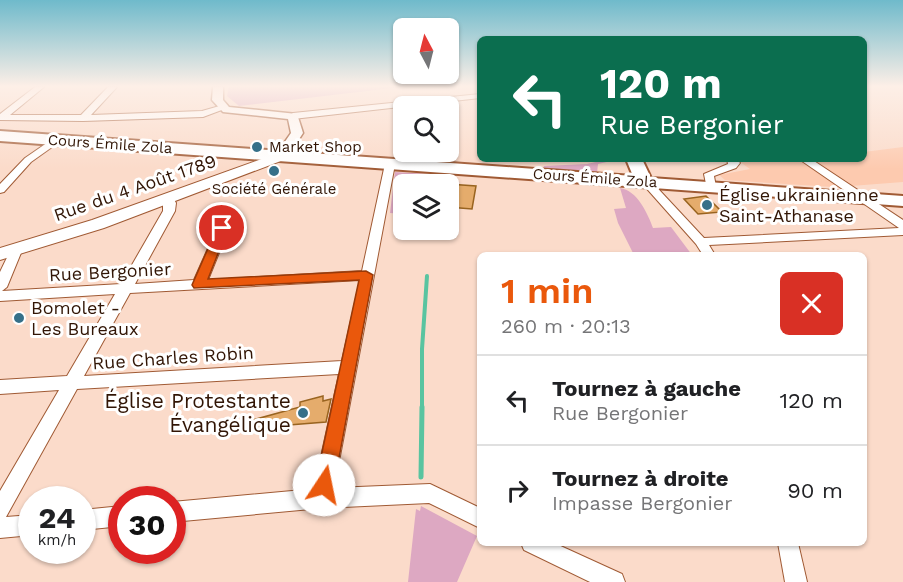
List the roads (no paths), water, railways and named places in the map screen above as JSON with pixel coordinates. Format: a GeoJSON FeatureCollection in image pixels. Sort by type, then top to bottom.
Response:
{"type":"FeatureCollection","features":[{"type":"Feature","properties":{"kind":"main road","name":"Cours Émile Zola"},"geometry":{"type":"LineString","coordinates":[[0,136],[903,201]]}},
{"type":"Feature","properties":{"kind":"main road","name":"Rue du 4 Août 1789"},"geometry":{"type":"LineString","coordinates":[[0,254],[98,224],[281,156]]}},
{"type":"Feature","properties":{"kind":"main road"},"geometry":{"type":"LineString","coordinates":[[635,162],[645,181]]}},
{"type":"Feature","properties":{"kind":"street"},"geometry":{"type":"LineString","coordinates":[[83,118],[87,114]]}},
{"type":"Feature","properties":{"kind":"street"},"geometry":{"type":"LineString","coordinates":[[0,117],[83,118],[198,114]]}},
{"type":"Feature","properties":{"kind":"street"},"geometry":{"type":"LineString","coordinates":[[277,114],[293,116],[310,114]]}},
{"type":"Feature","properties":{"kind":"street"},"geometry":{"type":"LineString","coordinates":[[281,156],[297,132],[293,116]]}},
{"type":"Feature","properties":{"kind":"street"},"geometry":{"type":"LineString","coordinates":[[0,190],[28,160],[57,140]]}},
{"type":"Feature","properties":{"kind":"street"},"geometry":{"type":"LineString","coordinates":[[711,187],[708,174],[732,166],[734,162]]}},
{"type":"Feature","properties":{"kind":"street"},"geometry":{"type":"LineString","coordinates":[[809,162],[903,225]]}},
{"type":"Feature","properties":{"kind":"street"},"geometry":{"type":"LineString","coordinates":[[322,498],[390,164]]}},
{"type":"Feature","properties":{"kind":"street"},"geometry":{"type":"LineString","coordinates":[[645,181],[708,252]]}},
{"type":"Feature","properties":{"kind":"street"},"geometry":{"type":"LineString","coordinates":[[0,510],[169,211],[168,198]]}},
{"type":"Feature","properties":{"kind":"street"},"geometry":{"type":"LineString","coordinates":[[199,285],[222,228]]}},
{"type":"Feature","properties":{"kind":"street"},"geometry":{"type":"LineString","coordinates":[[701,242],[903,231]]}},
{"type":"Feature","properties":{"kind":"street"},"geometry":{"type":"LineString","coordinates":[[0,287],[17,248]]}},
{"type":"Feature","properties":{"kind":"street","name":"Rue Bergonier"},"geometry":{"type":"LineString","coordinates":[[0,296],[366,275]]}},
{"type":"Feature","properties":{"kind":"street","name":"Rue Charles Robin"},"geometry":{"type":"LineString","coordinates":[[0,387],[348,367]]}},
{"type":"Feature","properties":{"kind":"street"},"geometry":{"type":"LineString","coordinates":[[186,511],[322,498],[430,493],[477,516]]}},
{"type":"Feature","properties":{"kind":"street"},"geometry":{"type":"LineString","coordinates":[[0,528],[18,526]]}},
{"type":"Feature","properties":{"kind":"street"},"geometry":{"type":"LineString","coordinates":[[538,546],[614,582]]}},
{"type":"Feature","properties":{"kind":"street"},"geometry":{"type":"LineString","coordinates":[[789,546],[796,582]]}},
{"type":"Feature","properties":{"kind":"waterway"},"geometry":{"type":"LineString","coordinates":[[422,407],[422,349],[427,276]]}},
{"type":"Feature","properties":{"kind":"waterway"},"geometry":{"type":"LineString","coordinates":[[421,477],[422,407]]}},
{"type":"Feature","properties":{"kind":"place","name":"Market Shop"},"geometry":{"type":"Point","coordinates":[257,147]}},
{"type":"Feature","properties":{"kind":"place","name":"Société Générale"},"geometry":{"type":"Point","coordinates":[274,171]}},
{"type":"Feature","properties":{"kind":"place","name":"Église ukrainienne Saint-Athanase"},"geometry":{"type":"Point","coordinates":[707,205]}},
{"type":"Feature","properties":{"kind":"place","name":"Bomolet - Les Bureaux"},"geometry":{"type":"Point","coordinates":[19,318]}},
{"type":"Feature","properties":{"kind":"place","name":"Église Protestante Évangélique"},"geometry":{"type":"Point","coordinates":[303,413]}}]}
